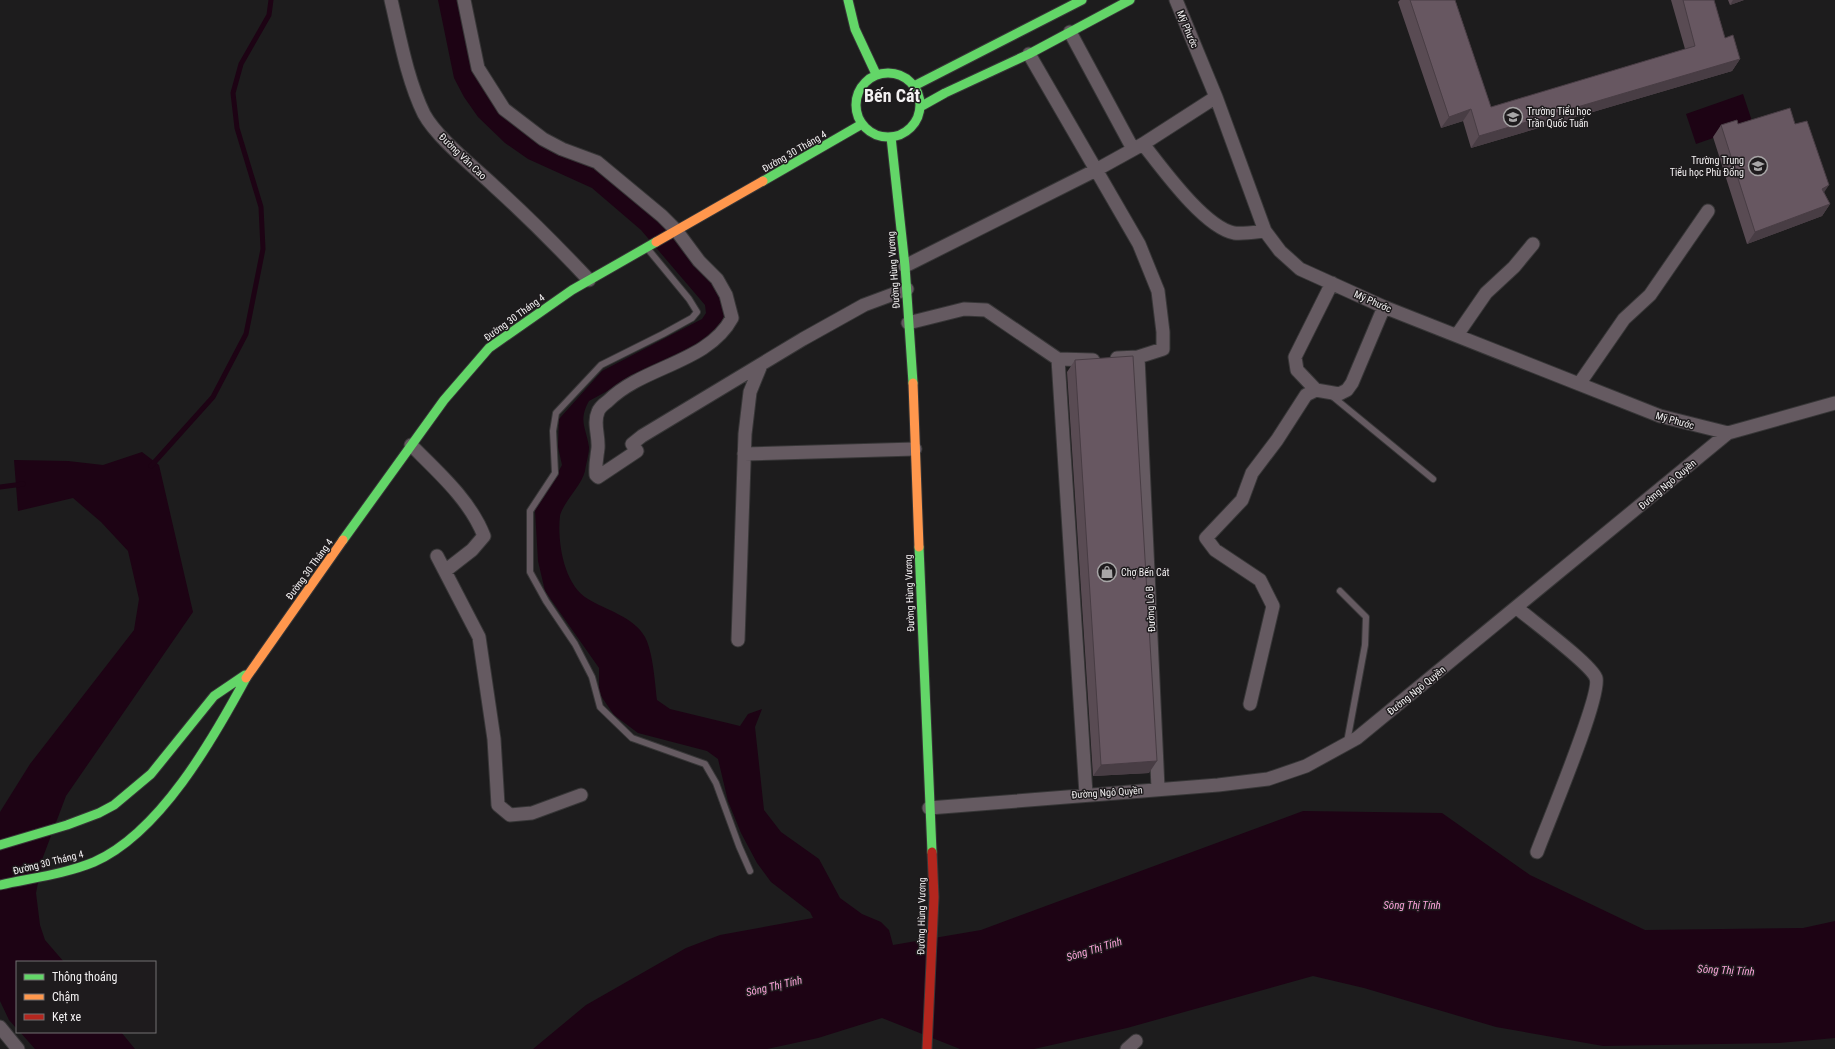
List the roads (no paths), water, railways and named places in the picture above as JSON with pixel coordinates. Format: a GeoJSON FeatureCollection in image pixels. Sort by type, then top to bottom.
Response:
{"type":"FeatureCollection","features":[{"type":"Feature","properties":{"kind":"main road"},"geometry":{"type":"LineString","coordinates":[[848,0],[855,29],[876,74]]}},
{"type":"Feature","properties":{"kind":"main road"},"geometry":{"type":"LineString","coordinates":[[920,107],[960,75],[1082,0]]}},
{"type":"Feature","properties":{"kind":"main road"},"geometry":{"type":"LineString","coordinates":[[914,86],[960,75],[1029,54],[1130,0]]}},
{"type":"Feature","properties":{"kind":"main road"},"geometry":{"type":"LineString","coordinates":[[887,72],[897,74],[907,79],[914,86],[919,96],[920,107],[917,118],[910,127],[901,134],[891,137],[875,134],[862,124],[857,116],[857,96],[861,87],[876,74],[887,72]]}},
{"type":"Feature","properties":{"kind":"main road","name":"Đường 30 Tháng 4"},"geometry":{"type":"LineString","coordinates":[[0,885],[64,872],[96,861],[135,836],[184,780],[217,732],[248,674],[444,400],[489,348],[572,290],[862,124]]}},
{"type":"Feature","properties":{"kind":"main road","name":"Đường Hùng Vương"},"geometry":{"type":"LineString","coordinates":[[891,137],[905,266],[913,383],[929,808],[934,897],[927,1049]]}},
{"type":"Feature","properties":{"kind":"main road","name":"Đường 30 Tháng 4"},"geometry":{"type":"LineString","coordinates":[[0,845],[67,826],[114,805],[134,790],[160,763],[214,696],[248,674]]}},
{"type":"Feature","properties":{"kind":"street","name":"Đường Văn Cao"},"geometry":{"type":"LineString","coordinates":[[391,0],[407,64],[425,115],[438,132],[542,230],[589,280]]}},
{"type":"Feature","properties":{"kind":"street"},"geometry":{"type":"LineString","coordinates":[[464,0],[478,68],[504,109],[543,139],[562,149],[597,162],[675,231],[717,279],[726,295],[732,318],[727,329],[713,342],[673,363],[638,378],[614,395],[598,410],[595,421],[598,430],[596,475],[598,477],[637,451],[632,444],[642,436],[864,305],[907,289]]}},
{"type":"Feature","properties":{"kind":"street","name":"Mỹ Phước"},"geometry":{"type":"LineString","coordinates":[[1176,0],[1216,97],[1265,231],[1280,251],[1300,269],[1384,306],[1660,416],[1728,433]]}},
{"type":"Feature","properties":{"kind":"street"},"geometry":{"type":"LineString","coordinates":[[1070,32],[1138,146],[1212,222],[1234,233],[1265,231]]}},
{"type":"Feature","properties":{"kind":"street"},"geometry":{"type":"LineString","coordinates":[[908,323],[964,309],[986,310],[1058,359],[1082,360],[1138,357],[1163,349],[1163,332],[1158,291],[1139,244],[1029,54]]}},
{"type":"Feature","properties":{"kind":"street"},"geometry":{"type":"LineString","coordinates":[[905,266],[1096,170],[1138,146],[1216,97]]}},
{"type":"Feature","properties":{"kind":"street"},"geometry":{"type":"LineString","coordinates":[[1579,384],[1624,319],[1650,295],[1708,211]]}},
{"type":"Feature","properties":{"kind":"street"},"geometry":{"type":"LineString","coordinates":[[1457,335],[1486,292],[1514,268],[1534,244]]}},
{"type":"Feature","properties":{"kind":"street"},"geometry":{"type":"LineString","coordinates":[[1322,391],[1298,370],[1295,357],[1332,283]]}},
{"type":"Feature","properties":{"kind":"street"},"geometry":{"type":"LineString","coordinates":[[1250,704],[1273,606],[1260,580],[1215,550],[1206,538],[1242,500],[1252,473],[1278,440],[1306,395],[1322,391],[1339,394],[1344,393],[1352,382],[1384,306]]}},
{"type":"Feature","properties":{"kind":"street","name":"Đường Lô B"},"geometry":{"type":"LineString","coordinates":[[1138,357],[1158,788]]}},
{"type":"Feature","properties":{"kind":"street"},"geometry":{"type":"LineString","coordinates":[[1058,359],[1086,794]]}},
{"type":"Feature","properties":{"kind":"street"},"geometry":{"type":"LineString","coordinates":[[738,640],[744,454],[750,392],[761,365]]}},
{"type":"Feature","properties":{"kind":"street","name":"Đường Ngô Quyền"},"geometry":{"type":"LineString","coordinates":[[929,808],[1158,788],[1218,785],[1268,779],[1306,766],[1357,738],[1728,433],[1835,403]]}},
{"type":"Feature","properties":{"kind":"street"},"geometry":{"type":"LineString","coordinates":[[411,445],[454,490],[479,524],[484,536],[472,550],[445,571]]}},
{"type":"Feature","properties":{"kind":"street"},"geometry":{"type":"LineString","coordinates":[[744,454],[915,449]]}},
{"type":"Feature","properties":{"kind":"street"},"geometry":{"type":"LineString","coordinates":[[437,556],[479,637],[494,739],[498,805],[510,815],[532,813],[581,795]]}},
{"type":"Feature","properties":{"kind":"street"},"geometry":{"type":"LineString","coordinates":[[1517,608],[1587,666],[1597,678],[1598,688],[1579,743],[1537,852]]}},
{"type":"Feature","properties":{"kind":"street"},"geometry":{"type":"LineString","coordinates":[[0,1028],[18,1049]]}},
{"type":"Feature","properties":{"kind":"lane"},"geometry":{"type":"LineString","coordinates":[[648,246],[689,299],[697,312],[692,318],[601,365],[556,413],[553,431],[555,473],[530,511],[530,572],[546,601],[575,644],[592,677],[600,707],[632,738],[705,764],[716,783],[739,846],[750,871]]}},
{"type":"Feature","properties":{"kind":"lane"},"geometry":{"type":"LineString","coordinates":[[1322,391],[1432,479]]}},
{"type":"Feature","properties":{"kind":"lane"},"geometry":{"type":"LineString","coordinates":[[1340,591],[1366,617],[1366,645],[1346,744]]}},
{"type":"Feature","properties":{"kind":"water","name":"Sông Thị Tính"},"geometry":{"type":"Polygon","coordinates":[[[438,0],[461,0],[472,57],[501,109],[586,161],[652,212],[717,289],[724,304],[724,316],[719,328],[706,338],[687,350],[662,361],[589,401],[583,419],[589,447],[585,471],[580,482],[564,506],[560,516],[559,526],[561,550],[573,584],[588,599],[627,619],[640,630],[648,643],[650,651],[657,700],[670,709],[740,726],[748,714],[762,709],[755,727],[764,810],[781,832],[819,859],[840,898],[862,914],[881,922],[889,930],[893,945],[981,930],[1303,811],[1442,813],[1530,875],[1645,930],[1803,928],[1835,921],[1835,1038],[1779,1043],[1603,1046],[1496,1027],[1364,988],[1313,976],[1127,1028],[1034,1049],[960,1049],[882,1018],[818,1038],[767,1049],[533,1049],[586,1005],[686,948],[720,935],[813,918],[810,912],[771,882],[757,863],[741,833],[728,801],[718,759],[707,751],[638,733],[614,715],[599,693],[599,668],[545,591],[538,561],[535,510],[562,465],[558,447],[559,419],[602,371],[702,319],[706,313],[705,305],[641,230],[592,188],[528,159],[505,143],[478,117],[464,97],[454,78],[438,0]]]}},
{"type":"Feature","properties":{"kind":"water"},"geometry":{"type":"Polygon","coordinates":[[[1743,94],[1753,124],[1696,144],[1686,114],[1743,94]]]}},
{"type":"Feature","properties":{"kind":"water"},"geometry":{"type":"Polygon","coordinates":[[[142,452],[159,465],[193,612],[66,796],[43,857],[36,893],[40,925],[45,940],[63,961],[16,961],[16,1028],[9,1020],[0,1001],[0,812],[30,764],[134,630],[139,599],[128,551],[101,522],[73,498],[18,511],[14,460],[68,461],[103,465],[142,452]]]}},
{"type":"Feature","properties":{"kind":"water"},"geometry":{"type":"Polygon","coordinates":[[[21,1033],[122,1033],[135,1049],[35,1049],[21,1033]]]}},
{"type":"Feature","properties":{"kind":"waterway"},"geometry":{"type":"LineString","coordinates":[[151,466],[213,397],[246,334],[263,249],[261,207],[237,128],[233,93],[241,64],[269,15],[271,0]]}},
{"type":"Feature","properties":{"kind":"waterway"},"geometry":{"type":"LineString","coordinates":[[0,487],[23,484]]}},
{"type":"Feature","properties":{"kind":"place","name":"Trường Tiểu học Trần Quốc Tuấn"},"geometry":{"type":"Point","coordinates":[1513,117]}},
{"type":"Feature","properties":{"kind":"place","name":"Trường Trung Tiểu học Phù Đổng"},"geometry":{"type":"Point","coordinates":[1758,166]}},
{"type":"Feature","properties":{"kind":"place","name":"Chợ Bến Cát"},"geometry":{"type":"Point","coordinates":[1107,572]}},
{"type":"Feature","properties":{"kind":"district","name":"Bến Cát"},"geometry":{"type":"Point","coordinates":[892,96]}}]}
